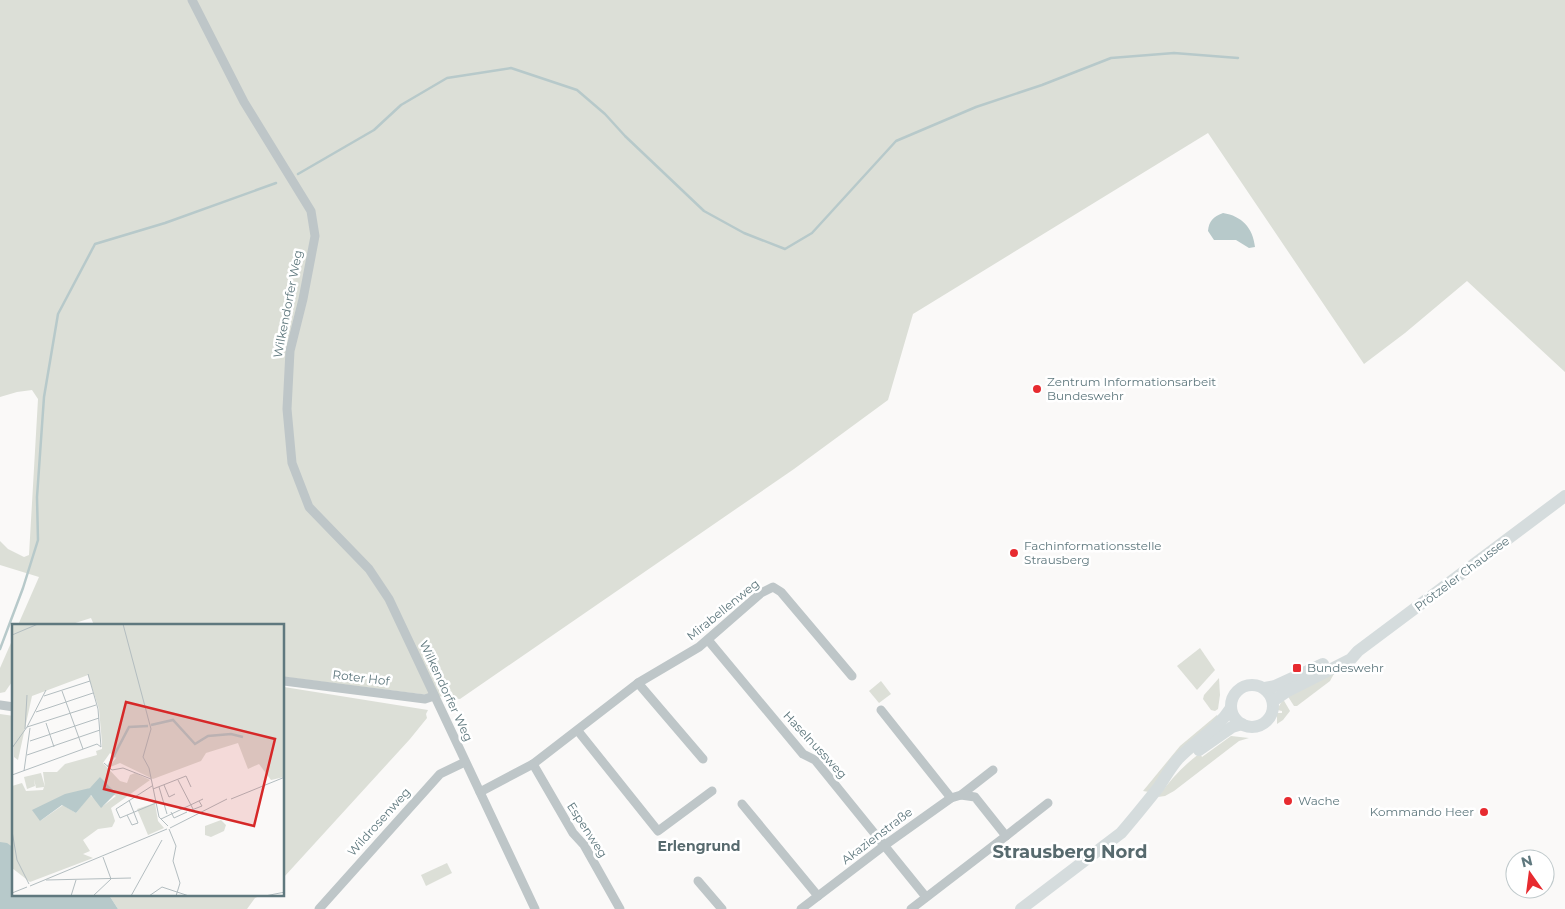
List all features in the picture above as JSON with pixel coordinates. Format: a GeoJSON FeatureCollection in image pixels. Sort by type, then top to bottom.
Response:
{"type":"FeatureCollection","features":[{"type":"Feature","properties":{"kind":"main road","name":"Prötzeler Chaussee"},"geometry":{"type":"LineString","coordinates":[[1158,787],[1194,754],[1232,727],[1242,724],[1254,727],[1264,723],[1271,716],[1273,701],[1286,692],[1351,659],[1358,651],[1565,496]]}},
{"type":"Feature","properties":{"kind":"main road","name":"Prötzeler Chaussee"},"geometry":{"type":"LineString","coordinates":[[1021,909],[1121,833],[1158,787],[1169,769],[1190,747],[1225,718],[1231,708],[1235,694],[1242,687],[1256,685],[1265,688],[1275,686],[1358,651]]}},
{"type":"Feature","properties":{"kind":"main road"},"geometry":{"type":"LineString","coordinates":[[1265,688],[1273,701]]}},
{"type":"Feature","properties":{"kind":"main road"},"geometry":{"type":"LineString","coordinates":[[1231,708],[1235,718],[1242,724]]}},
{"type":"Feature","properties":{"kind":"street","name":"Wilkendorfer Weg"},"geometry":{"type":"LineString","coordinates":[[192,0],[244,102],[311,211],[314,236],[303,299],[290,351],[287,409],[292,463],[308,507],[368,569],[389,599],[535,909]]}},
{"type":"Feature","properties":{"kind":"street","name":"Mirabellenweg"},"geometry":{"type":"LineString","coordinates":[[480,792],[533,764],[638,683],[708,640],[761,593],[773,588],[781,592],[852,676]]}},
{"type":"Feature","properties":{"kind":"street","name":"Haselnussweg"},"geometry":{"type":"LineString","coordinates":[[708,640],[804,754],[815,760],[926,897]]}},
{"type":"Feature","properties":{"kind":"street","name":"Roter Hof"},"geometry":{"type":"LineString","coordinates":[[285,681],[425,699],[434,696]]}},
{"type":"Feature","properties":{"kind":"street"},"geometry":{"type":"LineString","coordinates":[[638,683],[703,759]]}},
{"type":"Feature","properties":{"kind":"street"},"geometry":{"type":"LineString","coordinates":[[881,710],[951,798]]}},
{"type":"Feature","properties":{"kind":"street"},"geometry":{"type":"LineString","coordinates":[[578,731],[658,831],[712,791]]}},
{"type":"Feature","properties":{"kind":"street","name":"Wildrosenweg"},"geometry":{"type":"LineString","coordinates":[[319,909],[440,774],[465,762]]}},
{"type":"Feature","properties":{"kind":"street","name":"Espenweg"},"geometry":{"type":"LineString","coordinates":[[533,764],[573,833],[584,845],[620,909]]}},
{"type":"Feature","properties":{"kind":"street","name":"Akazienstraße"},"geometry":{"type":"LineString","coordinates":[[801,909],[885,845],[951,798],[961,795],[993,770]]}},
{"type":"Feature","properties":{"kind":"street"},"geometry":{"type":"LineString","coordinates":[[961,795],[975,797],[1006,836]]}},
{"type":"Feature","properties":{"kind":"street"},"geometry":{"type":"LineString","coordinates":[[911,909],[1048,803]]}},
{"type":"Feature","properties":{"kind":"street"},"geometry":{"type":"LineString","coordinates":[[742,804],[818,896]]}},
{"type":"Feature","properties":{"kind":"street"},"geometry":{"type":"LineString","coordinates":[[698,881],[722,909]]}},
{"type":"Feature","properties":{"kind":"shaded area"},"geometry":{"type":"Polygon","coordinates":[[[0,0],[1565,0],[1565,372],[1467,281],[1405,333],[1364,364],[1208,133],[913,314],[888,400],[794,469],[460,699],[285,677],[285,624],[94,624],[91,618],[72,624],[18,624],[39,577],[0,565],[0,541],[8,549],[24,557],[29,555],[38,399],[32,390],[0,397],[0,0]]]}},
{"type":"Feature","properties":{"kind":"shaded area"},"geometry":{"type":"Polygon","coordinates":[[[1223,213],[1236,217],[1245,224],[1252,234],[1255,247],[1249,248],[1236,240],[1214,240],[1208,231],[1209,225],[1214,218],[1223,213]]]}},
{"type":"Feature","properties":{"kind":"shaded area"},"geometry":{"type":"Polygon","coordinates":[[[12,641],[12,682],[5,692],[0,693],[0,668],[12,641]]]}},
{"type":"Feature","properties":{"kind":"shaded area"},"geometry":{"type":"Polygon","coordinates":[[[1200,648],[1215,670],[1197,690],[1177,666],[1200,648]]]}},
{"type":"Feature","properties":{"kind":"shaded area"},"geometry":{"type":"Polygon","coordinates":[[[1336,670],[1330,681],[1297,706],[1294,706],[1287,695],[1336,670]]]}},
{"type":"Feature","properties":{"kind":"shaded area"},"geometry":{"type":"Polygon","coordinates":[[[1219,678],[1220,695],[1218,709],[1215,711],[1211,710],[1203,699],[1204,695],[1219,678]]]}},
{"type":"Feature","properties":{"kind":"shaded area"},"geometry":{"type":"Polygon","coordinates":[[[881,681],[891,694],[879,703],[869,691],[881,681]]]}},
{"type":"Feature","properties":{"kind":"shaded area"},"geometry":{"type":"Polygon","coordinates":[[[285,687],[428,710],[427,718],[285,876],[285,687]]]}},
{"type":"Feature","properties":{"kind":"shaded area"},"geometry":{"type":"Polygon","coordinates":[[[1283,699],[1290,711],[1277,724],[1277,713],[1282,713],[1282,711],[1277,710],[1283,699]]]}},
{"type":"Feature","properties":{"kind":"shaded area"},"geometry":{"type":"Polygon","coordinates":[[[0,714],[12,716],[12,864],[0,861],[0,714]]]}},
{"type":"Feature","properties":{"kind":"shaded area"},"geometry":{"type":"Polygon","coordinates":[[[1217,715],[1219,719],[1149,792],[1143,791],[1180,746],[1217,715]]]}},
{"type":"Feature","properties":{"kind":"shaded area"},"geometry":{"type":"Polygon","coordinates":[[[1231,736],[1249,738],[1239,741],[1174,791],[1165,796],[1158,797],[1177,774],[1194,758],[1200,753],[1202,757],[1231,736]]]}},
{"type":"Feature","properties":{"kind":"shaded area"},"geometry":{"type":"Polygon","coordinates":[[[0,842],[7,843],[12,847],[12,896],[110,896],[118,909],[0,909],[0,842]]]}},
{"type":"Feature","properties":{"kind":"shaded area"},"geometry":{"type":"Polygon","coordinates":[[[447,863],[452,873],[426,886],[421,875],[447,863]]]}},
{"type":"Feature","properties":{"kind":"shaded area"},"geometry":{"type":"Polygon","coordinates":[[[110,896],[260,896],[255,898],[247,909],[118,909],[110,896]]]}},
{"type":"Feature","properties":{"kind":"waterway"},"geometry":{"type":"LineString","coordinates":[[298,174],[374,130],[401,105],[447,78],[511,68],[577,90],[605,114],[625,136],[704,211],[744,233],[785,249],[812,233],[896,141],[976,107],[1042,85],[1111,58],[1174,53],[1238,58]]}},
{"type":"Feature","properties":{"kind":"waterway"},"geometry":{"type":"LineString","coordinates":[[0,649],[23,588],[38,540],[37,497],[44,397],[58,314],[95,244],[165,223],[276,183]]}},
{"type":"Feature","properties":{"kind":"place","name":"Zentrum Informationsarbeit Bundeswehr"},"geometry":{"type":"Point","coordinates":[1037,389]}},
{"type":"Feature","properties":{"kind":"place","name":"Fachinformationsstelle Strausberg"},"geometry":{"type":"Point","coordinates":[1014,553]}},
{"type":"Feature","properties":{"kind":"place","name":"Bundeswehr"},"geometry":{"type":"Point","coordinates":[1297,668]}},
{"type":"Feature","properties":{"kind":"place","name":"Wache"},"geometry":{"type":"Point","coordinates":[1288,801]}},
{"type":"Feature","properties":{"kind":"place","name":"Kommando Heer"},"geometry":{"type":"Point","coordinates":[1484,812]}},
{"type":"Feature","properties":{"kind":"district","name":"Erlengrund"},"geometry":{"type":"Point","coordinates":[699,846]}},
{"type":"Feature","properties":{"kind":"district","name":"Strausberg Nord"},"geometry":{"type":"Point","coordinates":[1070,852]}}]}
